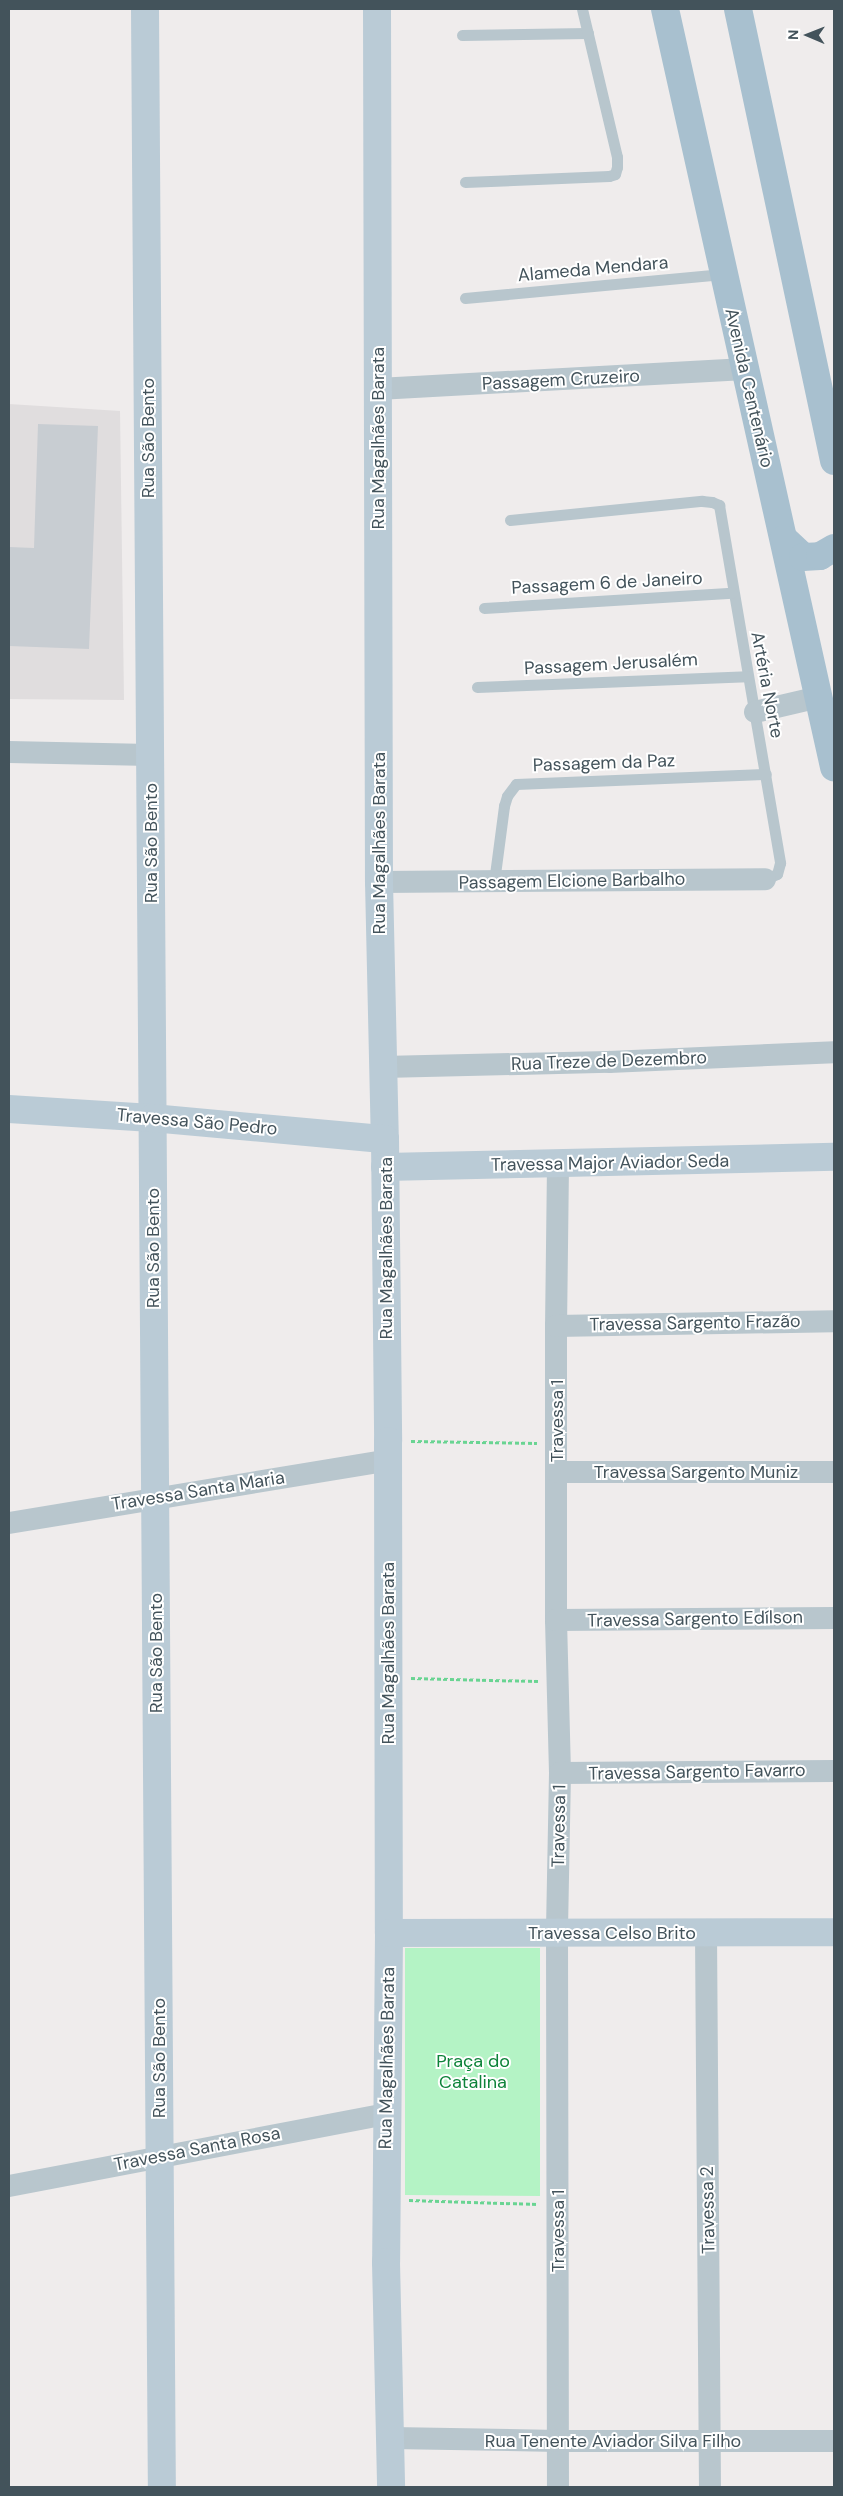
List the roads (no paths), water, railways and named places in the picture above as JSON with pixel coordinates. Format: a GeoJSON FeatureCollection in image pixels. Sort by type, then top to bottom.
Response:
{"type":"FeatureCollection","features":[{"type":"Feature","properties":{"kind":"main road","name":"Avenida Centenário"},"geometry":{"type":"LineString","coordinates":[[665,9],[834,767]]}},
{"type":"Feature","properties":{"kind":"main road"},"geometry":{"type":"LineString","coordinates":[[738,9],[834,461]]}},
{"type":"Feature","properties":{"kind":"main road"},"geometry":{"type":"LineString","coordinates":[[784,539],[804,557],[820,556],[834,548]]}},
{"type":"Feature","properties":{"kind":"main road"},"geometry":{"type":"LineString","coordinates":[[797,599],[809,576],[824,569],[834,568]]}},
{"type":"Feature","properties":{"kind":"street","name":"Rua São Bento"},"geometry":{"type":"LineString","coordinates":[[145,9],[162,2487]]}},
{"type":"Feature","properties":{"kind":"street","name":"Rua Magalhães Barata"},"geometry":{"type":"LineString","coordinates":[[376,9],[379,882],[385,1139],[388,1451],[389,1933],[386,2200],[387,2351],[392,2438],[392,2487]]}},
{"type":"Feature","properties":{"kind":"street","name":"Passagem Cruzeiro"},"geometry":{"type":"LineString","coordinates":[[378,389],[745,369]]}},
{"type":"Feature","properties":{"kind":"street"},"geometry":{"type":"LineString","coordinates":[[754,712],[819,697]]}},
{"type":"Feature","properties":{"kind":"street"},"geometry":{"type":"LineString","coordinates":[[9,752],[150,755]]}},
{"type":"Feature","properties":{"kind":"street","name":"Passagem Elcione Barbalho"},"geometry":{"type":"LineString","coordinates":[[379,882],[765,879]]}},
{"type":"Feature","properties":{"kind":"street","name":"Rua Treze de Dezembro"},"geometry":{"type":"LineString","coordinates":[[383,1067],[609,1062],[834,1052]]}},
{"type":"Feature","properties":{"kind":"street","name":"Travessa São Pedro"},"geometry":{"type":"LineString","coordinates":[[9,1109],[152,1118],[385,1139]]}},
{"type":"Feature","properties":{"kind":"street","name":"Travessa Major Aviador Seda"},"geometry":{"type":"LineString","coordinates":[[385,1167],[558,1165],[834,1157]]}},
{"type":"Feature","properties":{"kind":"street","name":"Travessa 1"},"geometry":{"type":"LineString","coordinates":[[558,1165],[556,1326],[556,1620],[560,1773],[557,1933],[558,2487]]}},
{"type":"Feature","properties":{"kind":"street","name":"Travessa Sargento Frazão"},"geometry":{"type":"LineString","coordinates":[[556,1326],[834,1321]]}},
{"type":"Feature","properties":{"kind":"street","name":"Travessa Santa Maria"},"geometry":{"type":"LineString","coordinates":[[9,1524],[155,1498],[388,1451]]}},
{"type":"Feature","properties":{"kind":"street","name":"Travessa Sargento Muniz"},"geometry":{"type":"LineString","coordinates":[[557,1472],[834,1472]]}},
{"type":"Feature","properties":{"kind":"street","name":"Travessa Sargento Edílson"},"geometry":{"type":"LineString","coordinates":[[556,1620],[834,1618]]}},
{"type":"Feature","properties":{"kind":"street","name":"Travessa Sargento Favarro"},"geometry":{"type":"LineString","coordinates":[[560,1773],[834,1771]]}},
{"type":"Feature","properties":{"kind":"street","name":"Travessa 2"},"geometry":{"type":"LineString","coordinates":[[706,1932],[710,2487]]}},
{"type":"Feature","properties":{"kind":"street","name":"Travessa Celso Brito"},"geometry":{"type":"LineString","coordinates":[[389,1933],[834,1932]]}},
{"type":"Feature","properties":{"kind":"street","name":"Travessa Santa Rosa"},"geometry":{"type":"LineString","coordinates":[[9,2186],[386,2114]]}},
{"type":"Feature","properties":{"kind":"street","name":"Rua Tenente Aviador Silva Filho"},"geometry":{"type":"LineString","coordinates":[[392,2438],[558,2441],[834,2441]]}},
{"type":"Feature","properties":{"kind":"lane"},"geometry":{"type":"LineString","coordinates":[[465,182],[609,176],[615,174],[617,167],[616,157],[582,9]]}},
{"type":"Feature","properties":{"kind":"lane"},"geometry":{"type":"LineString","coordinates":[[462,35],[588,34]]}},
{"type":"Feature","properties":{"kind":"lane","name":"Alameda Mendara"},"geometry":{"type":"LineString","coordinates":[[465,298],[723,274]]}},
{"type":"Feature","properties":{"kind":"lane","name":"Artéria Norte"},"geometry":{"type":"LineString","coordinates":[[510,520],[702,501],[712,502],[720,508],[732,593],[766,774],[780,863],[777,874],[765,879]]}},
{"type":"Feature","properties":{"kind":"lane","name":"Passagem 6 de Janeiro"},"geometry":{"type":"LineString","coordinates":[[484,608],[732,593]]}},
{"type":"Feature","properties":{"kind":"lane","name":"Passagem Jerusalém"},"geometry":{"type":"LineString","coordinates":[[477,688],[747,676]]}},
{"type":"Feature","properties":{"kind":"lane","name":"Passagem da Paz"},"geometry":{"type":"LineString","coordinates":[[494,882],[504,806],[507,796],[516,784],[766,774]]}},
{"type":"Feature","properties":{"kind":"park label","name":"Praça do Catalina"},"geometry":{"type":"Point","coordinates":[473,2072]}}]}
